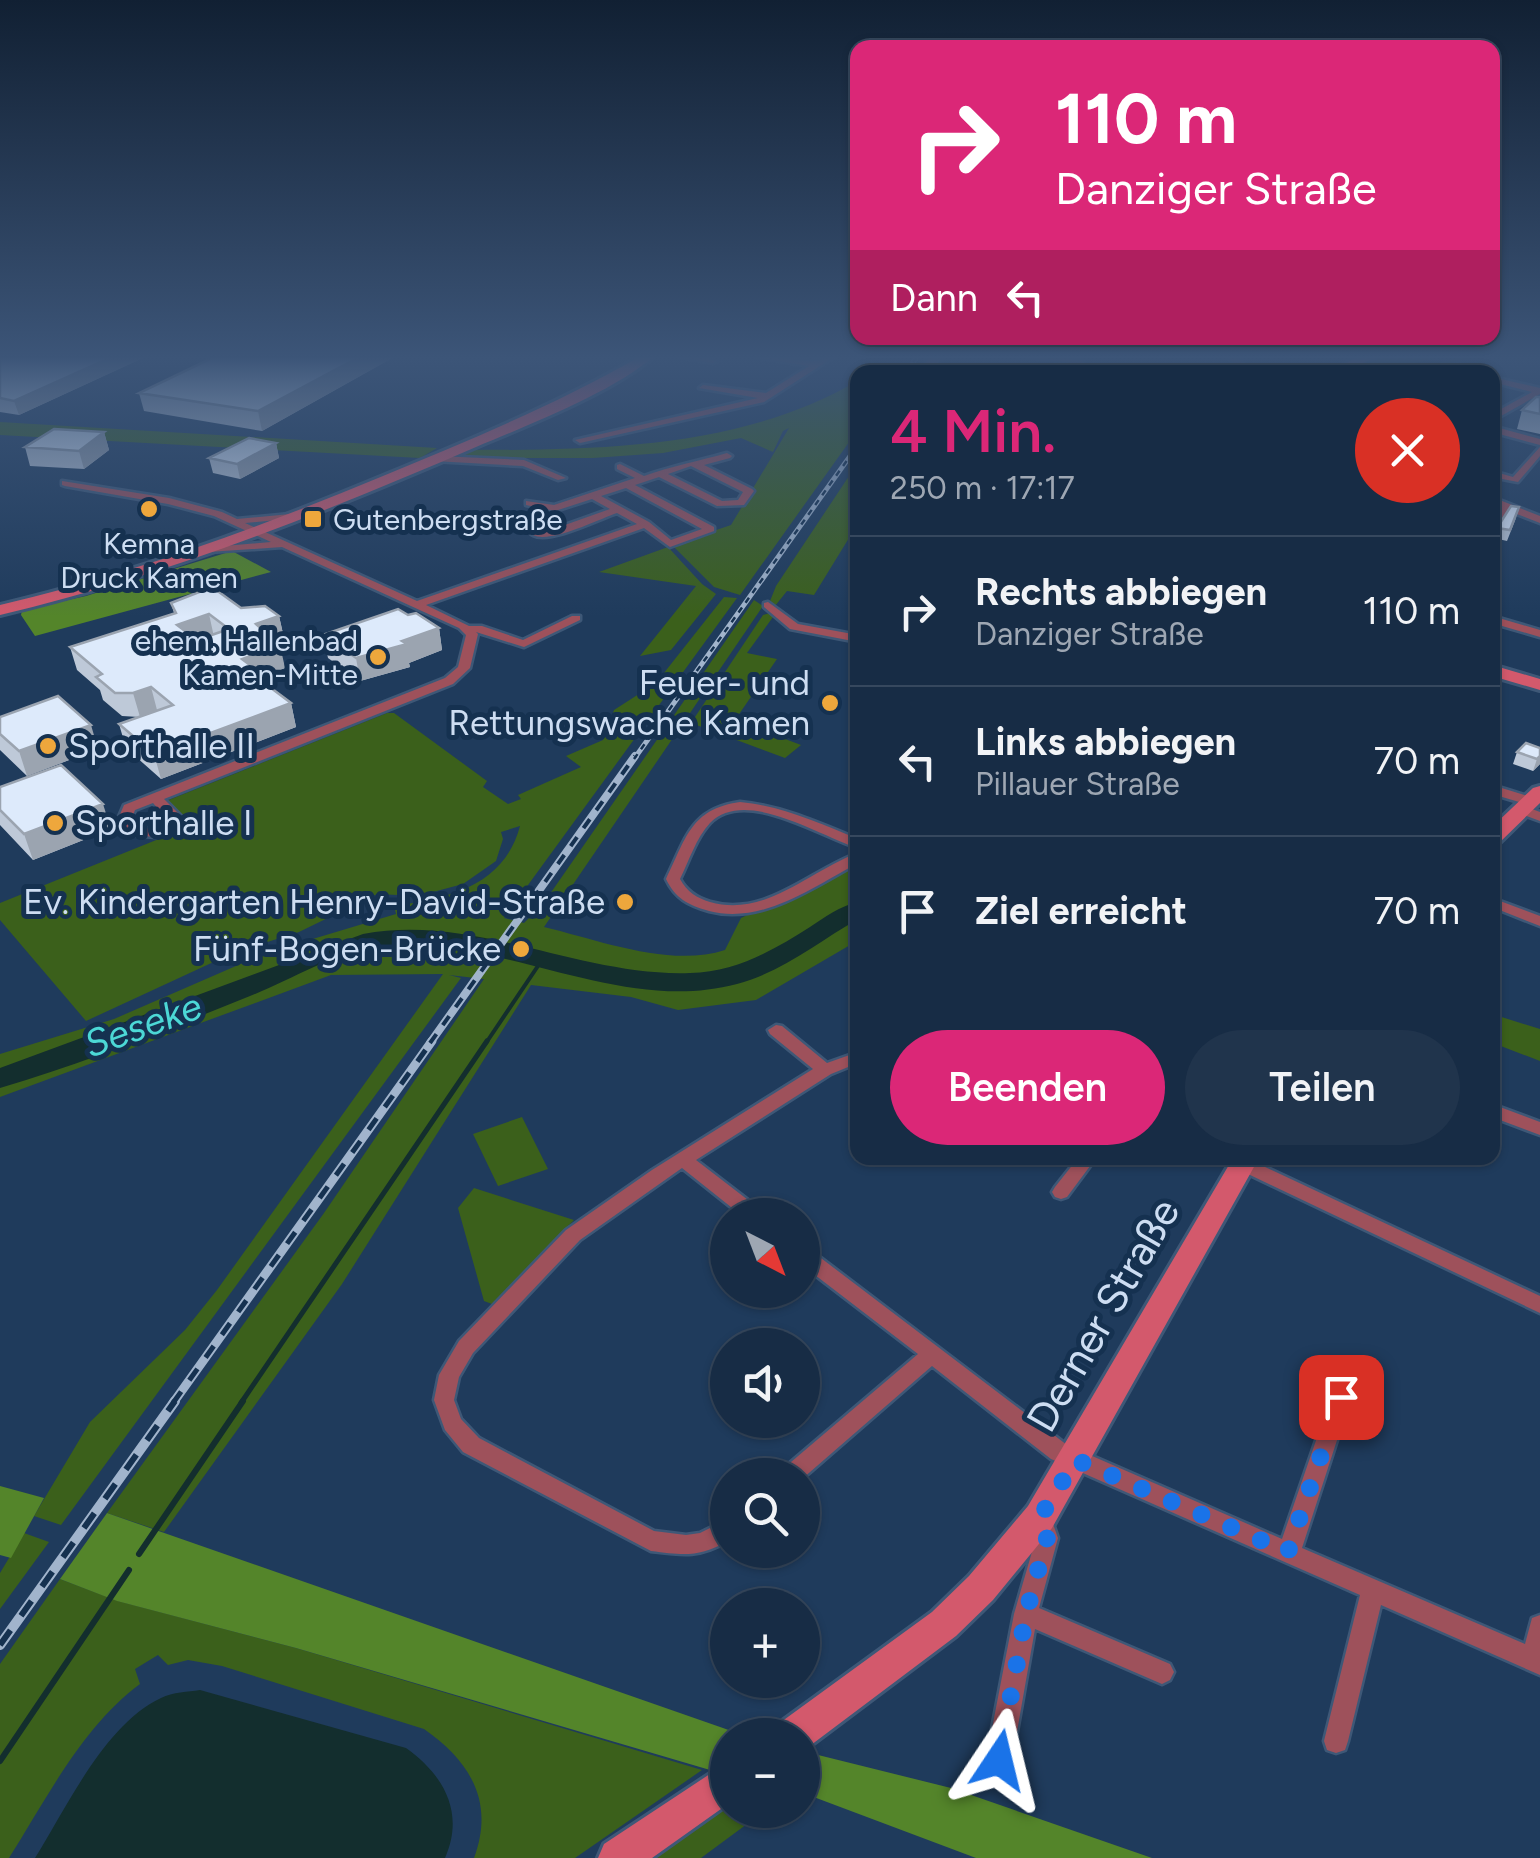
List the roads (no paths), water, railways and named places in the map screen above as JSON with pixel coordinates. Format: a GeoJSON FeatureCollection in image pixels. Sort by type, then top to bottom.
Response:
{"type":"FeatureCollection","features":[{"type":"Feature","properties":{"kind":"main road"},"geometry":{"type":"LineString","coordinates":[[0,610],[123,579],[212,550],[472,444]]}},
{"type":"Feature","properties":{"kind":"main road"},"geometry":{"type":"LineString","coordinates":[[1500,672],[1540,685]]}},
{"type":"Feature","properties":{"kind":"main road"},"geometry":{"type":"LineString","coordinates":[[1500,832],[1532,805]]}},
{"type":"Feature","properties":{"kind":"main road","name":"Derner Straße"},"geometry":{"type":"LineString","coordinates":[[817,1718],[944,1624],[1040,1517],[1076,1460],[1237,1165]]}},
{"type":"Feature","properties":{"kind":"main road"},"geometry":{"type":"LineString","coordinates":[[618,1858],[710,1793]]}},
{"type":"Feature","properties":{"kind":"street"},"geometry":{"type":"LineString","coordinates":[[1500,488],[1540,450]]}},
{"type":"Feature","properties":{"kind":"street"},"geometry":{"type":"LineString","coordinates":[[529,503],[555,508],[723,454],[739,461]]}},
{"type":"Feature","properties":{"kind":"street"},"geometry":{"type":"LineString","coordinates":[[658,473],[720,504],[743,502],[749,491],[677,456]]}},
{"type":"Feature","properties":{"kind":"street"},"geometry":{"type":"LineString","coordinates":[[437,460],[524,462],[553,474]]}},
{"type":"Feature","properties":{"kind":"street"},"geometry":{"type":"LineString","coordinates":[[620,467],[642,478]]}},
{"type":"Feature","properties":{"kind":"street"},"geometry":{"type":"LineString","coordinates":[[1500,476],[1510,479]]}},
{"type":"Feature","properties":{"kind":"street"},"geometry":{"type":"LineString","coordinates":[[65,483],[170,500],[232,519],[470,629],[478,628],[524,644],[576,618]]}},
{"type":"Feature","properties":{"kind":"street"},"geometry":{"type":"LineString","coordinates":[[592,495],[645,524],[670,544],[710,529],[626,484]]}},
{"type":"Feature","properties":{"kind":"street"},"geometry":{"type":"LineString","coordinates":[[1500,502],[1506,508],[1540,520]]}},
{"type":"Feature","properties":{"kind":"street"},"geometry":{"type":"LineString","coordinates":[[1500,512],[1506,508]]}},
{"type":"Feature","properties":{"kind":"street"},"geometry":{"type":"LineString","coordinates":[[529,522],[534,532],[549,534],[618,510]]}},
{"type":"Feature","properties":{"kind":"street"},"geometry":{"type":"LineString","coordinates":[[232,519],[271,519],[313,511]]}},
{"type":"Feature","properties":{"kind":"street"},"geometry":{"type":"LineString","coordinates":[[415,604],[645,524]]}},
{"type":"Feature","properties":{"kind":"street"},"geometry":{"type":"LineString","coordinates":[[212,550],[286,544]]}},
{"type":"Feature","properties":{"kind":"street"},"geometry":{"type":"LineString","coordinates":[[768,605],[794,628],[850,638]]}},
{"type":"Feature","properties":{"kind":"street"},"geometry":{"type":"LineString","coordinates":[[1500,622],[1540,634]]}},
{"type":"Feature","properties":{"kind":"street"},"geometry":{"type":"LineString","coordinates":[[155,798],[449,681],[464,668],[471,648],[470,629]]}},
{"type":"Feature","properties":{"kind":"street"},"geometry":{"type":"LineString","coordinates":[[1500,792],[1532,805]]}},
{"type":"Feature","properties":{"kind":"street"},"geometry":{"type":"LineString","coordinates":[[850,841],[767,809],[732,804],[706,818],[672,879],[677,890],[693,901],[717,911],[736,913],[756,908],[850,861]]}},
{"type":"Feature","properties":{"kind":"street"},"geometry":{"type":"LineString","coordinates":[[1500,905],[1540,921]]}},
{"type":"Feature","properties":{"kind":"street"},"geometry":{"type":"LineString","coordinates":[[776,1030],[825,1070]]}},
{"type":"Feature","properties":{"kind":"street"},"geometry":{"type":"LineString","coordinates":[[710,1539],[686,1545],[652,1541],[471,1445],[452,1424],[444,1400],[448,1374],[466,1347],[573,1235],[683,1159],[825,1070],[850,1061]]}},
{"type":"Feature","properties":{"kind":"street"},"geometry":{"type":"LineString","coordinates":[[1500,1113],[1540,1129]]}},
{"type":"Feature","properties":{"kind":"street"},"geometry":{"type":"LineString","coordinates":[[683,1159],[732,1198]]}},
{"type":"Feature","properties":{"kind":"street"},"geometry":{"type":"LineString","coordinates":[[1061,1192],[1082,1165]]}},
{"type":"Feature","properties":{"kind":"street"},"geometry":{"type":"LineString","coordinates":[[1252,1165],[1540,1305]]}},
{"type":"Feature","properties":{"kind":"street"},"geometry":{"type":"LineString","coordinates":[[820,1268],[1042,1443],[1076,1460],[1537,1662],[1540,1626]]}},
{"type":"Feature","properties":{"kind":"street"},"geometry":{"type":"LineString","coordinates":[[812,1458],[931,1354]]}},
{"type":"Feature","properties":{"kind":"street"},"geometry":{"type":"LineString","coordinates":[[1288,1552],[1341,1397]]}},
{"type":"Feature","properties":{"kind":"street"},"geometry":{"type":"LineString","coordinates":[[999,1760],[1026,1614],[1047,1538],[1040,1517]]}},
{"type":"Feature","properties":{"kind":"street"},"geometry":{"type":"LineString","coordinates":[[1336,1742],[1373,1590]]}},
{"type":"Feature","properties":{"kind":"street"},"geometry":{"type":"LineString","coordinates":[[1026,1614],[1162,1672]]}},
{"type":"Feature","properties":{"kind":"waterway","name":"Seseke"},"geometry":{"type":"LineString","coordinates":[[0,1078],[152,1024],[328,953],[378,939],[421,937],[465,942],[601,972],[689,982],[748,972],[850,914]]}},
{"type":"Feature","properties":{"kind":"waterway"},"geometry":{"type":"LineString","coordinates":[[486,1043],[544,957]]}},
{"type":"Feature","properties":{"kind":"waterway"},"geometry":{"type":"LineString","coordinates":[[241,1403],[487,1041]]}},
{"type":"Feature","properties":{"kind":"waterway"},"geometry":{"type":"LineString","coordinates":[[139,1554],[243,1401]]}},
{"type":"Feature","properties":{"kind":"waterway"},"geometry":{"type":"LineString","coordinates":[[0,1761],[129,1570]]}},
{"type":"Feature","properties":{"kind":"railway"},"geometry":{"type":"LineString","coordinates":[[634,759],[850,456]]}},
{"type":"Feature","properties":{"kind":"railway"},"geometry":{"type":"LineString","coordinates":[[430,1043],[635,756]]}},
{"type":"Feature","properties":{"kind":"railway"},"geometry":{"type":"LineString","coordinates":[[173,1403],[432,1041]]}},
{"type":"Feature","properties":{"kind":"railway"},"geometry":{"type":"LineString","coordinates":[[0,1645],[175,1401]]}},
{"type":"Feature","properties":{"kind":"place","name":"Kemna Druck Kamen"},"geometry":{"type":"Point","coordinates":[149,509]}},
{"type":"Feature","properties":{"kind":"place","name":"Gutenbergstraße"},"geometry":{"type":"Point","coordinates":[313,519]}},
{"type":"Feature","properties":{"kind":"place","name":"ehem. Hallenbad Kamen-Mitte"},"geometry":{"type":"Point","coordinates":[378,657]}},
{"type":"Feature","properties":{"kind":"place","name":"Feuer- und Rettungswache Kamen"},"geometry":{"type":"Point","coordinates":[830,703]}},
{"type":"Feature","properties":{"kind":"place","name":"Sporthalle II"},"geometry":{"type":"Point","coordinates":[48,746]}},
{"type":"Feature","properties":{"kind":"place","name":"Sporthalle I"},"geometry":{"type":"Point","coordinates":[55,823]}},
{"type":"Feature","properties":{"kind":"place","name":"Ev. Kindergarten Henry-David-Straße"},"geometry":{"type":"Point","coordinates":[625,902]}},
{"type":"Feature","properties":{"kind":"place","name":"Fünf-Bogen-Brücke"},"geometry":{"type":"Point","coordinates":[521,949]}}]}
